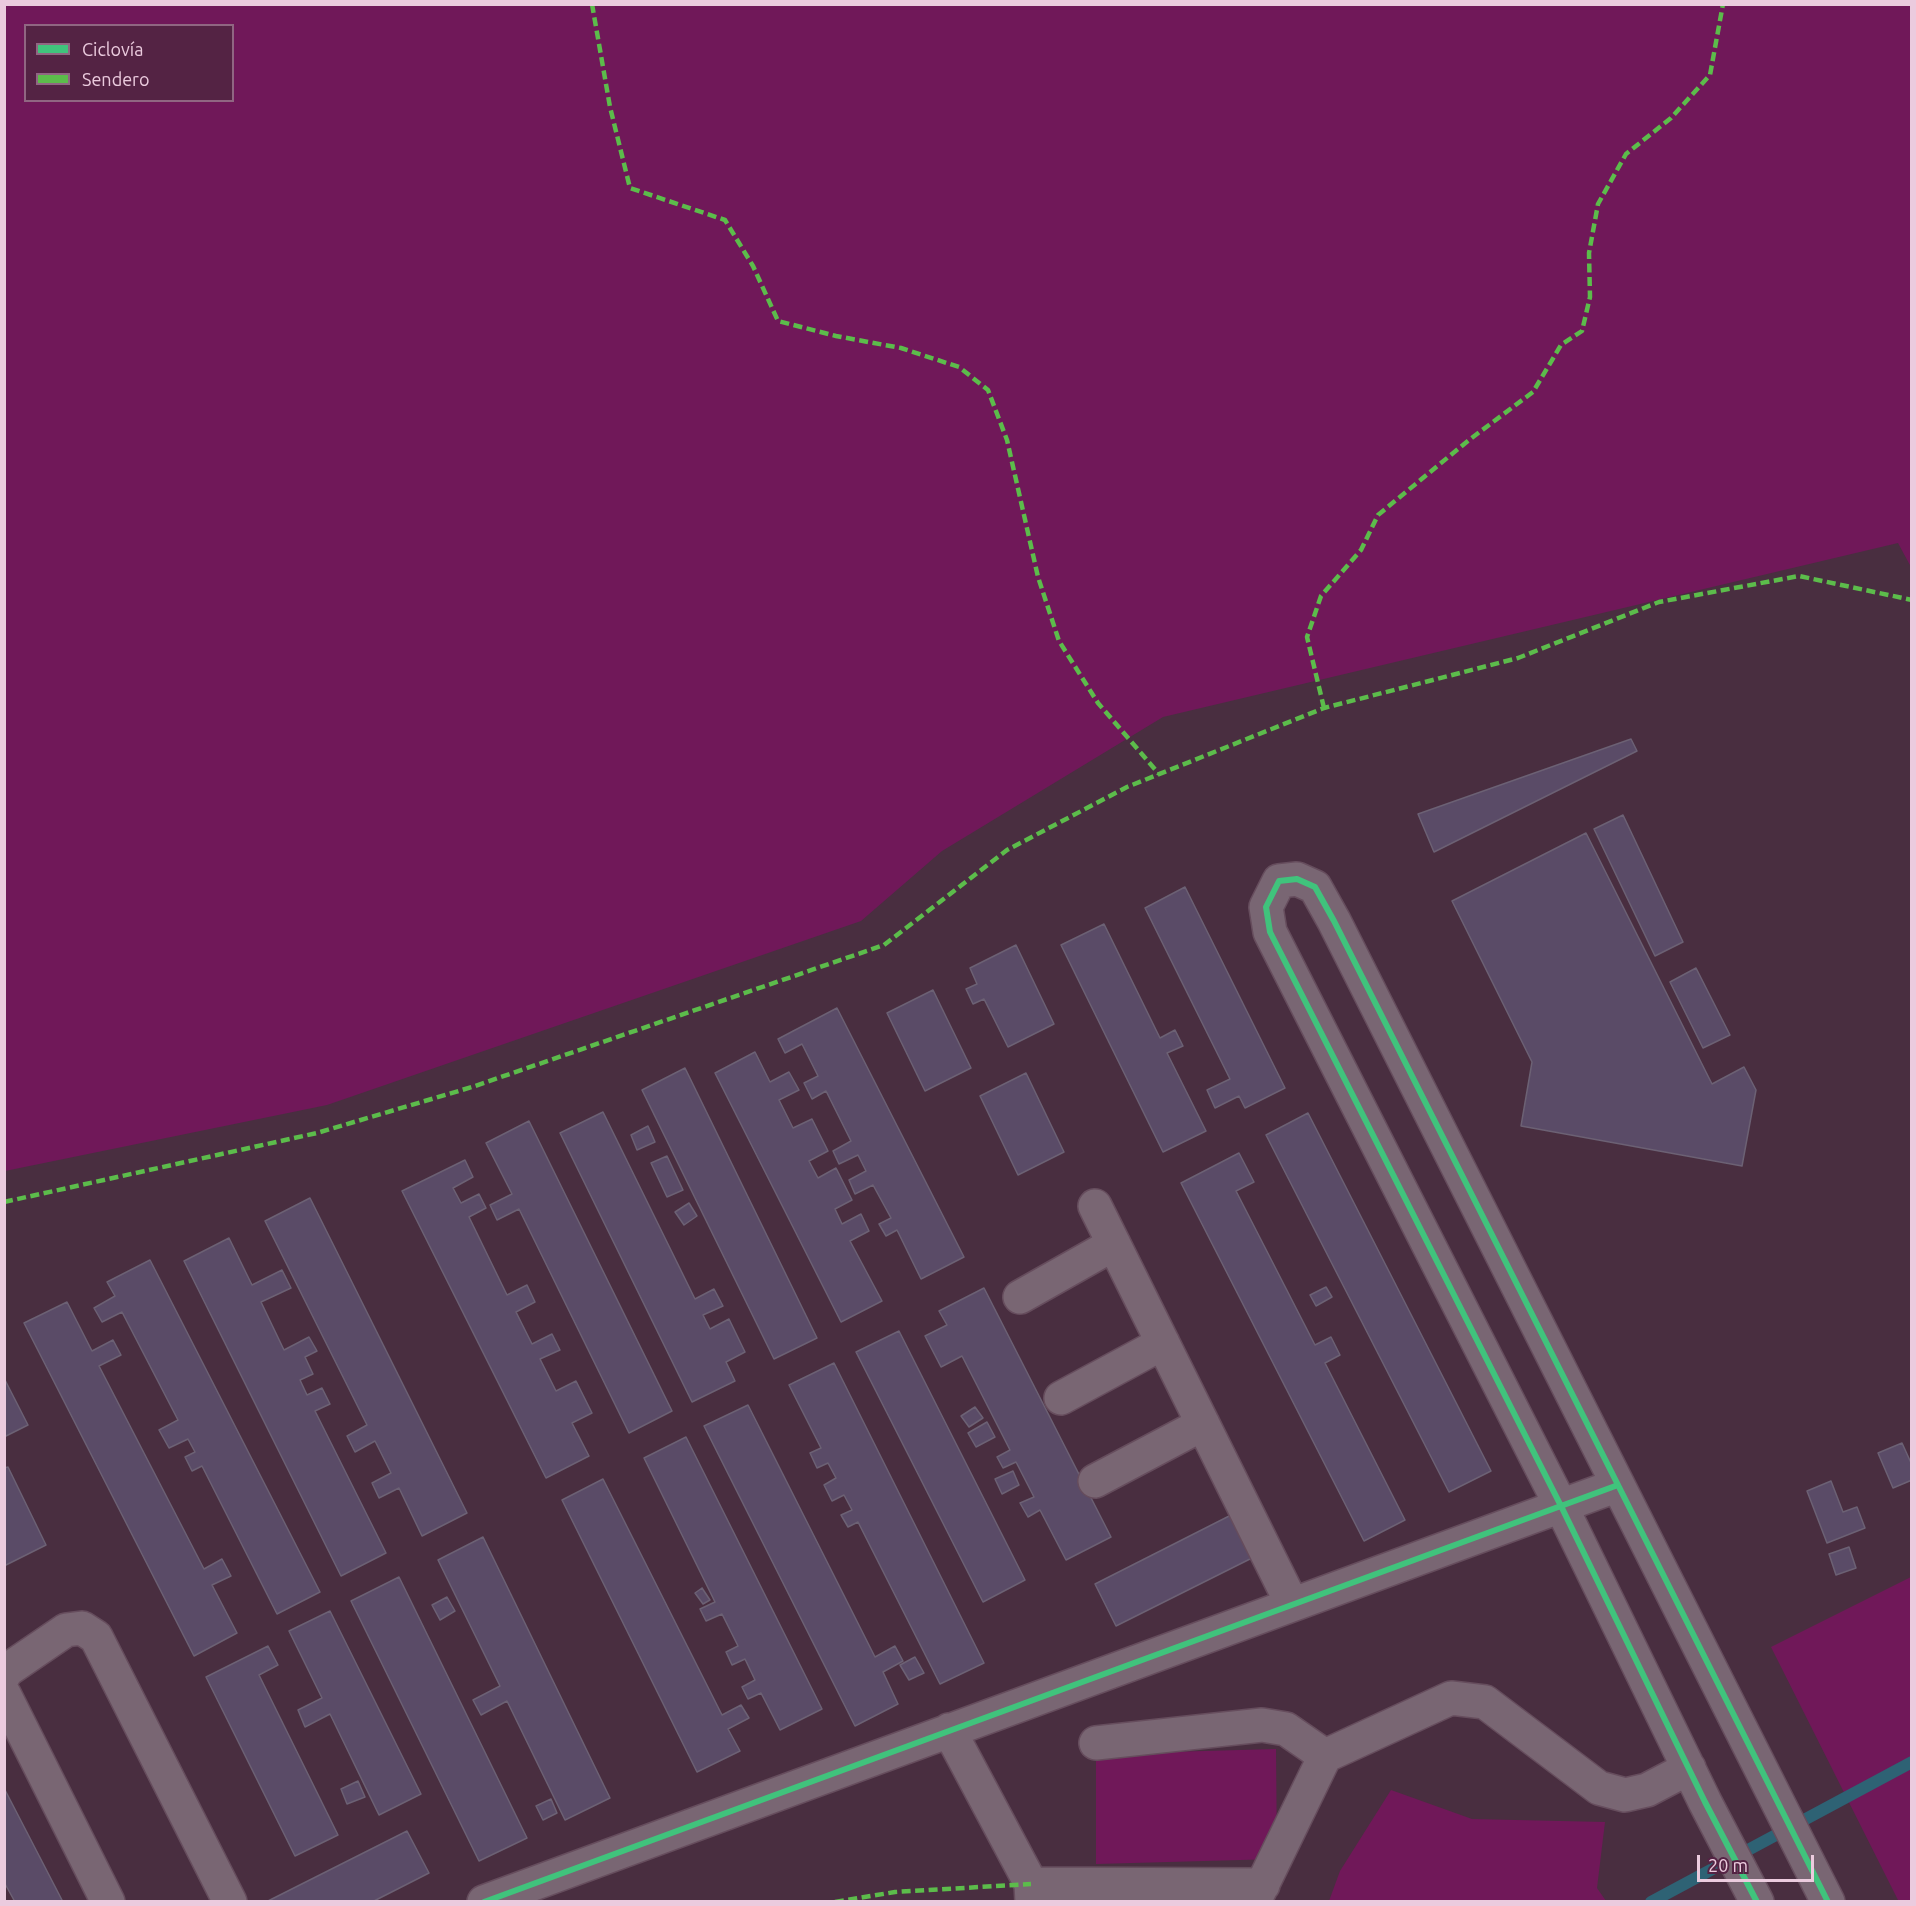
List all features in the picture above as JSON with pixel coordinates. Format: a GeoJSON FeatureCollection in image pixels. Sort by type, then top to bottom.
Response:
{"type":"FeatureCollection","features":[{"type":"Feature","properties":{"kind":"street"},"geometry":{"type":"LineString","coordinates":[[1757,1902],[1705,1802],[1562,1506],[1270,933],[1266,907],[1279,881],[1297,879],[1315,887],[1329,912],[1764,1771],[1828,1902]]}},
{"type":"Feature","properties":{"kind":"street"},"geometry":{"type":"LineString","coordinates":[[1095,1206],[1292,1604]]}},
{"type":"Feature","properties":{"kind":"street"},"geometry":{"type":"LineString","coordinates":[[1020,1297],[1114,1245]]}},
{"type":"Feature","properties":{"kind":"street"},"geometry":{"type":"LineString","coordinates":[[1061,1398],[1163,1343]]}},
{"type":"Feature","properties":{"kind":"street"},"geometry":{"type":"LineString","coordinates":[[1095,1481],[1203,1424]]}},
{"type":"Feature","properties":{"kind":"street"},"geometry":{"type":"LineString","coordinates":[[484,1902],[1618,1485]]}},
{"type":"Feature","properties":{"kind":"street"},"geometry":{"type":"LineString","coordinates":[[4,1674],[66,1630],[82,1628],[96,1637],[230,1902]]}},
{"type":"Feature","properties":{"kind":"street"},"geometry":{"type":"LineString","coordinates":[[4,1694],[108,1902]]}},
{"type":"Feature","properties":{"kind":"street"},"geometry":{"type":"LineString","coordinates":[[949,1730],[1032,1893],[1258,1893],[1325,1756],[1450,1698],[1485,1702],[1599,1788],[1625,1796],[1647,1790],[1689,1768]]}},
{"type":"Feature","properties":{"kind":"street"},"geometry":{"type":"LineString","coordinates":[[1096,1743],[1262,1725],[1286,1729],[1325,1756]]}},
{"type":"Feature","properties":{"kind":"shaded area"},"geometry":{"type":"Polygon","coordinates":[[[5,4],[1911,5],[1911,567],[1898,543],[1163,717],[942,851],[861,921],[327,1105],[5,1171],[5,4]]]}},
{"type":"Feature","properties":{"kind":"shaded area"},"geometry":{"type":"Polygon","coordinates":[[[1911,1577],[1912,1901],[1899,1902],[1771,1647],[1911,1577]]]}},
{"type":"Feature","properties":{"kind":"shaded area"},"geometry":{"type":"Polygon","coordinates":[[[1276,1749],[1277,1859],[1096,1864],[1096,1754],[1276,1749]]]}},
{"type":"Feature","properties":{"kind":"shaded area"},"geometry":{"type":"Polygon","coordinates":[[[1391,1790],[1472,1819],[1605,1822],[1597,1888],[1606,1901],[1329,1901],[1340,1871],[1391,1790]]]}},
{"type":"Feature","properties":{"kind":"building"},"geometry":{"type":"Polygon","coordinates":[[[1631,739],[1637,751],[1434,852],[1418,814],[1631,739]]]}},
{"type":"Feature","properties":{"kind":"building"},"geometry":{"type":"Polygon","coordinates":[[[1623,815],[1683,942],[1655,956],[1594,829],[1623,815]]]}},
{"type":"Feature","properties":{"kind":"building"},"geometry":{"type":"Polygon","coordinates":[[[1586,833],[1712,1084],[1744,1067],[1756,1090],[1742,1166],[1521,1126],[1532,1062],[1452,901],[1586,833]]]}},
{"type":"Feature","properties":{"kind":"building"},"geometry":{"type":"Polygon","coordinates":[[[1185,887],[1285,1088],[1245,1108],[1239,1096],[1215,1108],[1207,1090],[1230,1079],[1145,908],[1185,887]]]}},
{"type":"Feature","properties":{"kind":"building"},"geometry":{"type":"Polygon","coordinates":[[[1104,924],[1160,1038],[1175,1030],[1183,1046],[1167,1053],[1206,1131],[1163,1152],[1061,945],[1104,924]]]}},
{"type":"Feature","properties":{"kind":"building"},"geometry":{"type":"Polygon","coordinates":[[[1016,945],[1054,1024],[1008,1047],[984,999],[973,1004],[966,989],[977,984],[970,968],[1016,945]]]}},
{"type":"Feature","properties":{"kind":"building"},"geometry":{"type":"Polygon","coordinates":[[[1696,968],[1730,1035],[1703,1048],[1670,982],[1696,968]]]}},
{"type":"Feature","properties":{"kind":"building"},"geometry":{"type":"Polygon","coordinates":[[[933,990],[971,1068],[925,1091],[887,1013],[933,990]]]}},
{"type":"Feature","properties":{"kind":"building"},"geometry":{"type":"Polygon","coordinates":[[[837,1008],[964,1257],[921,1279],[897,1230],[886,1236],[879,1224],[891,1218],[873,1185],[855,1194],[849,1180],[866,1171],[858,1155],[839,1164],[833,1151],[851,1141],[826,1091],[812,1099],[804,1083],[818,1076],[802,1044],[785,1053],[778,1039],[837,1008]]]}},
{"type":"Feature","properties":{"kind":"building"},"geometry":{"type":"Polygon","coordinates":[[[755,1052],[770,1082],[789,1072],[799,1090],[779,1100],[793,1128],[812,1119],[828,1151],[809,1161],[818,1178],[836,1168],[852,1200],[835,1209],[842,1224],[861,1214],[869,1231],[850,1241],[882,1301],[841,1322],[715,1073],[755,1052]]]}},
{"type":"Feature","properties":{"kind":"building"},"geometry":{"type":"Polygon","coordinates":[[[685,1068],[817,1338],[774,1359],[642,1090],[685,1068]]]}},
{"type":"Feature","properties":{"kind":"building"},"geometry":{"type":"Polygon","coordinates":[[[1026,1073],[1064,1152],[1018,1175],[980,1096],[1026,1073]]]}},
{"type":"Feature","properties":{"kind":"building"},"geometry":{"type":"Polygon","coordinates":[[[603,1112],[695,1299],[714,1289],[723,1306],[703,1315],[710,1329],[729,1319],[745,1352],[726,1362],[735,1381],[692,1402],[560,1133],[603,1112]]]}},
{"type":"Feature","properties":{"kind":"building"},"geometry":{"type":"Polygon","coordinates":[[[1308,1113],[1491,1471],[1449,1492],[1266,1135],[1308,1113]]]}},
{"type":"Feature","properties":{"kind":"building"},"geometry":{"type":"Polygon","coordinates":[[[529,1121],[672,1411],[629,1433],[519,1209],[497,1220],[490,1205],[512,1194],[486,1143],[529,1121]]]}},
{"type":"Feature","properties":{"kind":"building"},"geometry":{"type":"Polygon","coordinates":[[[648,1126],[655,1142],[637,1150],[631,1135],[648,1126]]]}},
{"type":"Feature","properties":{"kind":"building"},"geometry":{"type":"Polygon","coordinates":[[[1239,1153],[1254,1182],[1236,1191],[1315,1345],[1331,1337],[1340,1355],[1325,1363],[1405,1520],[1364,1541],[1181,1183],[1239,1153]]]}},
{"type":"Feature","properties":{"kind":"building"},"geometry":{"type":"Polygon","coordinates":[[[667,1156],[683,1190],[667,1197],[651,1163],[667,1156]]]}},
{"type":"Feature","properties":{"kind":"building"},"geometry":{"type":"Polygon","coordinates":[[[465,1160],[473,1177],[453,1188],[461,1203],[479,1194],[486,1208],[469,1217],[507,1295],[527,1285],[535,1302],[516,1312],[532,1344],[552,1334],[560,1350],[540,1359],[556,1391],[576,1381],[592,1413],[572,1423],[589,1456],[546,1478],[402,1191],[465,1160]]]}},
{"type":"Feature","properties":{"kind":"building"},"geometry":{"type":"Polygon","coordinates":[[[310,1198],[467,1513],[422,1536],[399,1488],[379,1498],[372,1483],[391,1473],[375,1441],[355,1452],[347,1436],[367,1425],[265,1221],[310,1198]]]}},
{"type":"Feature","properties":{"kind":"building"},"geometry":{"type":"Polygon","coordinates":[[[689,1203],[697,1216],[684,1225],[675,1212],[689,1203]]]}},
{"type":"Feature","properties":{"kind":"building"},"geometry":{"type":"Polygon","coordinates":[[[229,1238],[252,1285],[282,1270],[291,1288],[261,1302],[284,1350],[309,1337],[317,1351],[305,1357],[313,1374],[300,1380],[307,1395],[322,1388],[330,1404],[315,1411],[386,1553],[341,1576],[184,1261],[229,1238]]]}},
{"type":"Feature","properties":{"kind":"building"},"geometry":{"type":"Polygon","coordinates":[[[150,1260],[320,1592],[277,1614],[202,1466],[192,1471],[185,1457],[195,1452],[188,1439],[169,1448],[159,1430],[178,1420],[122,1312],[102,1322],[94,1308],[115,1296],[107,1282],[150,1260]]]}},
{"type":"Feature","properties":{"kind":"building"},"geometry":{"type":"Polygon","coordinates":[[[1326,1287],[1332,1297],[1316,1306],[1310,1295],[1326,1287]]]}},
{"type":"Feature","properties":{"kind":"building"},"geometry":{"type":"Polygon","coordinates":[[[984,1288],[1111,1537],[1066,1560],[1040,1510],[1028,1517],[1020,1503],[1034,1497],[1016,1462],[1003,1468],[997,1457],[1010,1450],[962,1356],[941,1367],[925,1336],[947,1325],[939,1311],[984,1288]]]}},
{"type":"Feature","properties":{"kind":"building"},"geometry":{"type":"Polygon","coordinates":[[[67,1302],[92,1351],[113,1340],[121,1355],[99,1366],[204,1569],[222,1559],[231,1576],[212,1585],[237,1633],[194,1656],[24,1323],[67,1302]]]}},
{"type":"Feature","properties":{"kind":"building"},"geometry":{"type":"Polygon","coordinates":[[[899,1331],[1025,1580],[983,1602],[856,1352],[899,1331]]]}},
{"type":"Feature","properties":{"kind":"building"},"geometry":{"type":"Polygon","coordinates":[[[834,1363],[984,1663],[940,1684],[858,1522],[848,1527],[841,1515],[852,1510],[844,1495],[832,1501],[824,1485],[836,1478],[828,1463],[817,1468],[810,1453],[821,1448],[789,1385],[834,1363]]]}},
{"type":"Feature","properties":{"kind":"building"},"geometry":{"type":"Polygon","coordinates":[[[4,1378],[28,1425],[4,1437],[4,1378]]]}},
{"type":"Feature","properties":{"kind":"building"},"geometry":{"type":"Polygon","coordinates":[[[748,1405],[875,1657],[895,1646],[903,1661],[883,1672],[898,1704],[855,1726],[704,1426],[748,1405]]]}},
{"type":"Feature","properties":{"kind":"building"},"geometry":{"type":"Polygon","coordinates":[[[975,1407],[983,1418],[969,1427],[961,1416],[975,1407]]]}},
{"type":"Feature","properties":{"kind":"building"},"geometry":{"type":"Polygon","coordinates":[[[987,1422],[995,1437],[976,1447],[968,1433],[987,1422]]]}},
{"type":"Feature","properties":{"kind":"building"},"geometry":{"type":"Polygon","coordinates":[[[686,1437],[822,1709],[780,1730],[761,1693],[748,1699],[742,1687],[755,1680],[745,1659],[732,1665],[726,1652],[738,1646],[722,1614],[706,1621],[700,1609],[715,1602],[644,1458],[686,1437]]]}},
{"type":"Feature","properties":{"kind":"building"},"geometry":{"type":"Polygon","coordinates":[[[1902,1443],[1912,1465],[1912,1480],[1893,1488],[1878,1453],[1902,1443]]]}},
{"type":"Feature","properties":{"kind":"building"},"geometry":{"type":"Polygon","coordinates":[[[8,1467],[46,1545],[4,1566],[4,1468],[8,1467]]]}},
{"type":"Feature","properties":{"kind":"building"},"geometry":{"type":"Polygon","coordinates":[[[1013,1471],[1019,1485],[1002,1494],[995,1479],[1013,1471]]]}},
{"type":"Feature","properties":{"kind":"building"},"geometry":{"type":"Polygon","coordinates":[[[603,1479],[722,1715],[741,1705],[749,1718],[728,1729],[740,1751],[697,1772],[562,1500],[603,1479]]]}},
{"type":"Feature","properties":{"kind":"building"},"geometry":{"type":"Polygon","coordinates":[[[1831,1481],[1843,1512],[1857,1507],[1865,1528],[1827,1543],[1807,1491],[1831,1481]]]}},
{"type":"Feature","properties":{"kind":"building"},"geometry":{"type":"Polygon","coordinates":[[[1239,1511],[1260,1554],[1116,1626],[1095,1584],[1239,1511]]]}},
{"type":"Feature","properties":{"kind":"building"},"geometry":{"type":"Polygon","coordinates":[[[483,1537],[610,1798],[565,1820],[507,1701],[481,1715],[473,1700],[500,1686],[438,1560],[483,1537]]]}},
{"type":"Feature","properties":{"kind":"building"},"geometry":{"type":"Polygon","coordinates":[[[1849,1547],[1856,1568],[1836,1575],[1829,1554],[1849,1547]]]}},
{"type":"Feature","properties":{"kind":"building"},"geometry":{"type":"Polygon","coordinates":[[[399,1577],[527,1838],[479,1861],[351,1601],[399,1577]]]}},
{"type":"Feature","properties":{"kind":"building"},"geometry":{"type":"Polygon","coordinates":[[[702,1588],[710,1600],[703,1604],[695,1593],[702,1588]]]}},
{"type":"Feature","properties":{"kind":"building"},"geometry":{"type":"Polygon","coordinates":[[[447,1597],[455,1611],[440,1620],[432,1605],[447,1597]]]}},
{"type":"Feature","properties":{"kind":"building"},"geometry":{"type":"Polygon","coordinates":[[[330,1611],[421,1794],[379,1815],[330,1714],[305,1727],[298,1710],[322,1698],[289,1631],[330,1611]]]}},
{"type":"Feature","properties":{"kind":"building"},"geometry":{"type":"Polygon","coordinates":[[[268,1646],[278,1665],[259,1675],[338,1835],[295,1856],[206,1677],[268,1646]]]}},
{"type":"Feature","properties":{"kind":"building"},"geometry":{"type":"Polygon","coordinates":[[[915,1657],[924,1673],[909,1680],[900,1665],[915,1657]]]}},
{"type":"Feature","properties":{"kind":"building"},"geometry":{"type":"Polygon","coordinates":[[[358,1781],[365,1797],[347,1804],[341,1789],[358,1781]]]}},
{"type":"Feature","properties":{"kind":"building"},"geometry":{"type":"Polygon","coordinates":[[[4,1788],[63,1902],[15,1902],[4,1882],[4,1788]]]}},
{"type":"Feature","properties":{"kind":"building"},"geometry":{"type":"Polygon","coordinates":[[[551,1799],[557,1813],[543,1820],[536,1806],[551,1799]]]}},
{"type":"Feature","properties":{"kind":"building"},"geometry":{"type":"Polygon","coordinates":[[[407,1831],[429,1873],[372,1902],[266,1902],[407,1831]]]}},
{"type":"Feature","properties":{"kind":"waterway"},"geometry":{"type":"LineString","coordinates":[[1651,1902],[1912,1762]]}},
{"type":"Feature","properties":{"kind":"marked path"},"geometry":{"type":"LineString","coordinates":[[592,4],[610,107],[630,188],[725,220],[753,266],[778,321],[836,336],[901,348],[959,367],[988,390],[1007,440],[1038,577],[1059,641],[1098,703],[1159,774]]}},
{"type":"Feature","properties":{"kind":"marked path"},"geometry":{"type":"LineString","coordinates":[[1324,708],[1307,637],[1321,596],[1361,550],[1378,515],[1469,440],[1533,392],[1561,345],[1582,331],[1590,297],[1589,253],[1598,204],[1626,154],[1671,118],[1710,75],[1723,4]]}},
{"type":"Feature","properties":{"kind":"marked path"},"geometry":{"type":"LineString","coordinates":[[4,1202],[317,1133],[472,1087],[884,945],[1007,850],[1127,787],[1324,708],[1518,658],[1659,602],[1799,576],[1912,600]]}},
{"type":"Feature","properties":{"kind":"marked path"},"geometry":{"type":"LineString","coordinates":[[835,1902],[895,1892],[1031,1884]]}},
{"type":"Feature","properties":{"kind":"cycle path"},"geometry":{"type":"LineString","coordinates":[[1757,1902],[1705,1802],[1561,1506],[1270,932],[1266,907],[1279,881],[1297,879],[1315,887],[1334,921],[1828,1902]]}},
{"type":"Feature","properties":{"kind":"cycle path"},"geometry":{"type":"LineString","coordinates":[[484,1902],[1618,1485]]}}]}
